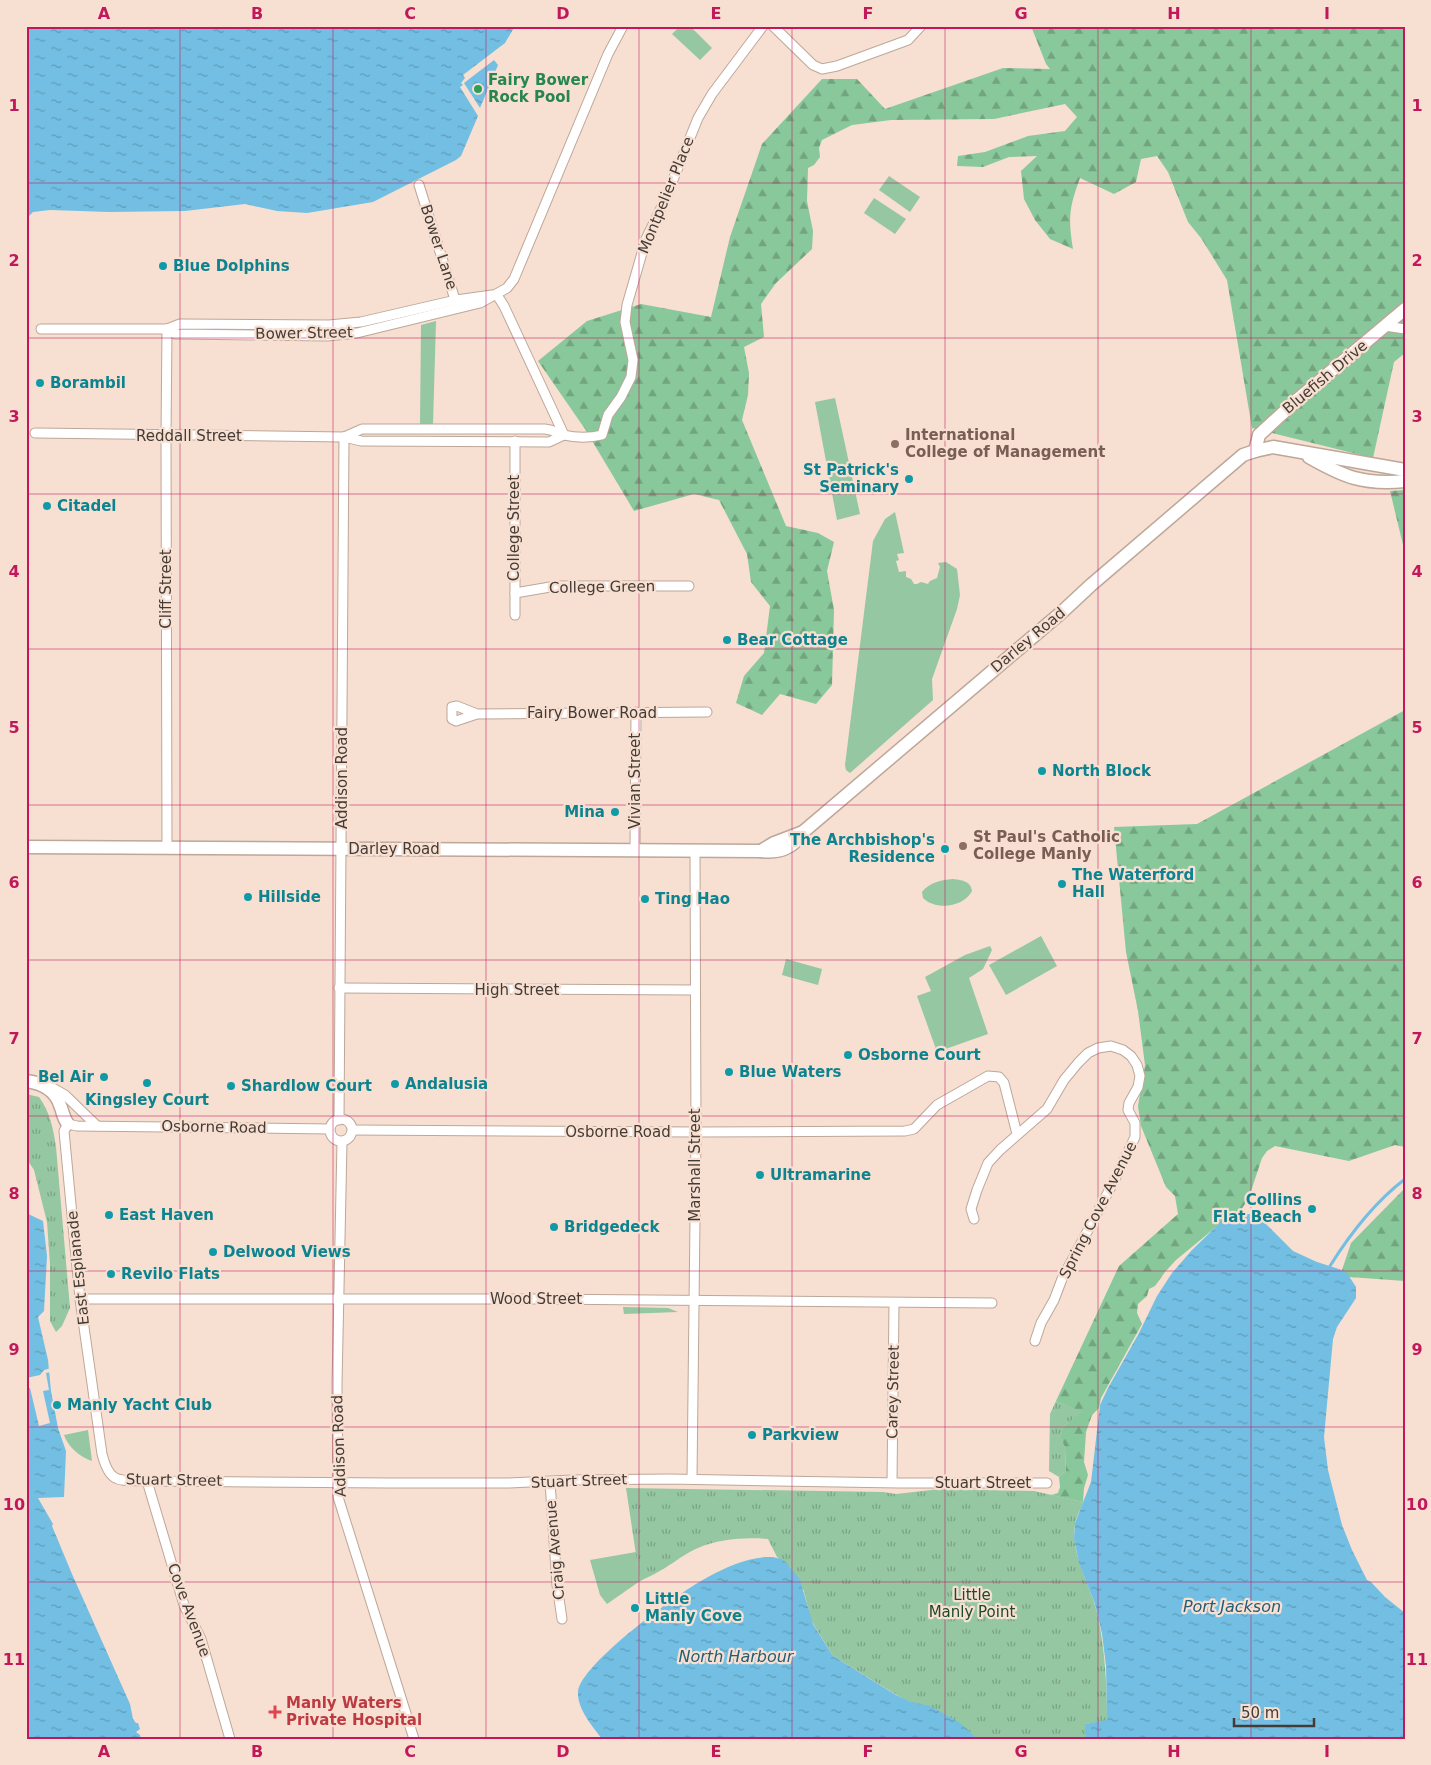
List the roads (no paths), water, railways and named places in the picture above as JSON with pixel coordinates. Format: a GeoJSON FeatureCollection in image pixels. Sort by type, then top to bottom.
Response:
{"type":"FeatureCollection","features":[{"type":"Feature","properties":{"kind":"street"},"geometry":{"type":"LineString","coordinates":[[564,435],[504,306],[497,295],[508,288],[514,278],[608,54],[623,26]]}},
{"type":"Feature","properties":{"kind":"street","name":"Montpelier Place"},"geometry":{"type":"LineString","coordinates":[[602,435],[608,415],[621,396],[631,376],[633,360],[624,322],[646,238],[664,202],[698,118],[712,94],[763,26]]}},
{"type":"Feature","properties":{"kind":"street"},"geometry":{"type":"LineString","coordinates":[[773,26],[813,65],[822,69],[837,66],[908,40],[920,26]]}},
{"type":"Feature","properties":{"kind":"street","name":"Bower Lane"},"geometry":{"type":"LineString","coordinates":[[419,185],[457,305]]}},
{"type":"Feature","properties":{"kind":"street","name":"Bower Street"},"geometry":{"type":"LineString","coordinates":[[41,329],[167,329],[180,324],[329,325],[361,322],[457,305],[497,295]]}},
{"type":"Feature","properties":{"kind":"street","name":"Bluefish Drive"},"geometry":{"type":"LineString","coordinates":[[1255,451],[1259,434],[1405,309]]}},
{"type":"Feature","properties":{"kind":"street"},"geometry":{"type":"LineString","coordinates":[[1385,326],[1405,329]]}},
{"type":"Feature","properties":{"kind":"street","name":"Cliff Street"},"geometry":{"type":"LineString","coordinates":[[167,329],[167,848]]}},
{"type":"Feature","properties":{"kind":"street","name":"Reddall Street"},"geometry":{"type":"LineString","coordinates":[[344,436],[362,429],[545,429],[564,435],[595,437],[602,435]]}},
{"type":"Feature","properties":{"kind":"street","name":"Reddall Street"},"geometry":{"type":"LineString","coordinates":[[35,434],[344,436],[361,442],[549,442],[564,435]]}},
{"type":"Feature","properties":{"kind":"street","name":"Addison Road"},"geometry":{"type":"LineString","coordinates":[[339,1120],[344,436]]}},
{"type":"Feature","properties":{"kind":"street","name":"College Street"},"geometry":{"type":"LineString","coordinates":[[515,441],[515,615]]}},
{"type":"Feature","properties":{"kind":"street"},"geometry":{"type":"LineString","coordinates":[[1255,451],[1273,448],[1405,470]]}},
{"type":"Feature","properties":{"kind":"street","name":"Darley Road"},"geometry":{"type":"LineString","coordinates":[[26,847],[761,851],[774,843],[803,832],[1243,455],[1255,451]]}},
{"type":"Feature","properties":{"kind":"street"},"geometry":{"type":"LineString","coordinates":[[1302,453],[1361,481],[1405,481]]}},
{"type":"Feature","properties":{"kind":"street","name":"College Green"},"geometry":{"type":"LineString","coordinates":[[515,592],[556,586],[689,586]]}},
{"type":"Feature","properties":{"kind":"street","name":"Vivian Street"},"geometry":{"type":"LineString","coordinates":[[635,850],[636,712]]}},
{"type":"Feature","properties":{"kind":"street","name":"Fairy Bower Road"},"geometry":{"type":"LineString","coordinates":[[477,714],[707,712]]}},
{"type":"Feature","properties":{"kind":"street","name":"Marshall Street"},"geometry":{"type":"LineString","coordinates":[[692,1479],[696,1132],[695,850]]}},
{"type":"Feature","properties":{"kind":"street","name":"High Street"},"geometry":{"type":"LineString","coordinates":[[340,988],[695,990]]}},
{"type":"Feature","properties":{"kind":"street","name":"Spring Cove Avenue"},"geometry":{"type":"LineString","coordinates":[[974,1219],[972,1209],[977,1190],[988,1163],[1017,1134],[1047,1109],[1064,1080],[1078,1063],[1088,1053],[1098,1048],[1111,1046],[1123,1050],[1131,1056],[1137,1065],[1140,1076],[1138,1088],[1129,1103],[1128,1110],[1135,1123],[1135,1137],[1062,1279],[1054,1300],[1041,1323],[1035,1341]]}},
{"type":"Feature","properties":{"kind":"street","name":"Osborne Road"},"geometry":{"type":"LineString","coordinates":[[352,1130],[696,1132],[914,1129],[937,1104],[988,1076],[999,1077],[1004,1084],[1017,1134]]}},
{"type":"Feature","properties":{"kind":"street"},"geometry":{"type":"LineString","coordinates":[[26,1081],[57,1089],[97,1126]]}},
{"type":"Feature","properties":{"kind":"street","name":"East Esplanade"},"geometry":{"type":"LineString","coordinates":[[46,1085],[54,1092],[58,1099],[64,1119],[68,1124],[64,1131],[80,1299],[102,1454],[107,1472],[111,1476]]}},
{"type":"Feature","properties":{"kind":"street"},"geometry":{"type":"LineString","coordinates":[[339,1120],[348,1122],[352,1130],[348,1139],[342,1142],[333,1137],[330,1129],[339,1120]]}},
{"type":"Feature","properties":{"kind":"street","name":"Osborne Road"},"geometry":{"type":"LineString","coordinates":[[68,1124],[77,1126],[330,1129]]}},
{"type":"Feature","properties":{"kind":"street","name":"Addison Road"},"geometry":{"type":"LineString","coordinates":[[342,1142],[336,1385],[338,1498],[414,1739]]}},
{"type":"Feature","properties":{"kind":"street","name":"Wood Street"},"geometry":{"type":"LineString","coordinates":[[80,1299],[538,1299],[894,1303],[992,1302]]}},
{"type":"Feature","properties":{"kind":"street","name":"Carey Street"},"geometry":{"type":"LineString","coordinates":[[892,1482],[894,1303]]}},
{"type":"Feature","properties":{"kind":"street","name":"Stuart Street"},"geometry":{"type":"LineString","coordinates":[[111,1476],[123,1480],[147,1481],[550,1482],[572,1480],[692,1479],[1047,1483]]}},
{"type":"Feature","properties":{"kind":"street","name":"Cove Avenue"},"geometry":{"type":"LineString","coordinates":[[147,1481],[184,1605],[201,1640],[230,1739]]}},
{"type":"Feature","properties":{"kind":"street","name":"Craig Avenue"},"geometry":{"type":"LineString","coordinates":[[550,1482],[557,1585],[562,1619]]}},
{"type":"Feature","properties":{"kind":"water"},"geometry":{"type":"Polygon","coordinates":[[[26,26],[515,26],[505,43],[463,75],[465,78],[461,83],[463,85],[460,87],[478,116],[461,156],[373,202],[307,213],[277,211],[245,204],[185,211],[109,212],[50,210],[33,212],[26,219],[26,26]]]}},
{"type":"Feature","properties":{"kind":"water","name":"Fairy Bower Rock Pool"},"geometry":{"type":"Polygon","coordinates":[[[494,60],[498,65],[480,108],[464,83],[494,60]]]}},
{"type":"Feature","properties":{"kind":"water"},"geometry":{"type":"Polygon","coordinates":[[[26,1213],[43,1221],[47,1256],[44,1311],[38,1317],[48,1360],[51,1391],[58,1428],[66,1451],[64,1497],[38,1498],[53,1524],[52,1526],[72,1574],[130,1704],[133,1719],[138,1723],[140,1729],[136,1732],[140,1735],[141,1739],[26,1739],[26,1213]]]}},
{"type":"Feature","properties":{"kind":"water","name":"Port Jackson"},"geometry":{"type":"Polygon","coordinates":[[[1238,1214],[1250,1214],[1259,1217],[1293,1251],[1317,1262],[1342,1270],[1347,1273],[1356,1287],[1356,1298],[1337,1327],[1333,1339],[1324,1437],[1328,1470],[1342,1525],[1352,1550],[1367,1580],[1405,1613],[1405,1739],[1089,1739],[1089,1737],[1086,1737],[1085,1724],[1107,1720],[1106,1666],[1102,1634],[1095,1604],[1079,1563],[1074,1539],[1075,1523],[1091,1482],[1100,1405],[1157,1296],[1172,1273],[1192,1250],[1220,1223],[1238,1214]]]}},
{"type":"Feature","properties":{"kind":"water","name":"North Harbour"},"geometry":{"type":"Polygon","coordinates":[[[773,1557],[786,1562],[800,1580],[813,1624],[833,1656],[896,1695],[911,1702],[930,1706],[957,1721],[977,1739],[602,1739],[586,1717],[578,1698],[578,1692],[583,1680],[596,1664],[634,1629],[695,1585],[739,1562],[773,1557]]]}},
{"type":"Feature","properties":{"kind":"waterway"},"geometry":{"type":"LineString","coordinates":[[1330,1266],[1364,1219],[1383,1198],[1405,1179]]}},
{"type":"Feature","properties":{"kind":"place","name":"Fairy Bower Rock Pool"},"geometry":{"type":"Point","coordinates":[478,89]}},
{"type":"Feature","properties":{"kind":"place","name":"Blue Dolphins"},"geometry":{"type":"Point","coordinates":[163,266]}},
{"type":"Feature","properties":{"kind":"place","name":"Borambil"},"geometry":{"type":"Point","coordinates":[40,383]}},
{"type":"Feature","properties":{"kind":"place","name":"International College of Management"},"geometry":{"type":"Point","coordinates":[895,444]}},
{"type":"Feature","properties":{"kind":"place","name":"St Patrick's Seminary"},"geometry":{"type":"Point","coordinates":[909,479]}},
{"type":"Feature","properties":{"kind":"place","name":"Citadel"},"geometry":{"type":"Point","coordinates":[47,506]}},
{"type":"Feature","properties":{"kind":"place","name":"Bear Cottage"},"geometry":{"type":"Point","coordinates":[727,640]}},
{"type":"Feature","properties":{"kind":"place","name":"North Block"},"geometry":{"type":"Point","coordinates":[1042,771]}},
{"type":"Feature","properties":{"kind":"place","name":"Mina"},"geometry":{"type":"Point","coordinates":[615,812]}},
{"type":"Feature","properties":{"kind":"place","name":"St Paul's Catholic College Manly"},"geometry":{"type":"Point","coordinates":[963,846]}},
{"type":"Feature","properties":{"kind":"place","name":"The Archbishop's Residence"},"geometry":{"type":"Point","coordinates":[945,849]}},
{"type":"Feature","properties":{"kind":"place","name":"The Waterford Hall"},"geometry":{"type":"Point","coordinates":[1062,884]}},
{"type":"Feature","properties":{"kind":"place","name":"Hillside"},"geometry":{"type":"Point","coordinates":[248,897]}},
{"type":"Feature","properties":{"kind":"place","name":"Ting Hao"},"geometry":{"type":"Point","coordinates":[645,899]}},
{"type":"Feature","properties":{"kind":"place","name":"Osborne Court"},"geometry":{"type":"Point","coordinates":[848,1055]}},
{"type":"Feature","properties":{"kind":"place","name":"Blue Waters"},"geometry":{"type":"Point","coordinates":[729,1072]}},
{"type":"Feature","properties":{"kind":"place","name":"Bel Air"},"geometry":{"type":"Point","coordinates":[104,1077]}},
{"type":"Feature","properties":{"kind":"place","name":"Kingsley Court"},"geometry":{"type":"Point","coordinates":[147,1083]}},
{"type":"Feature","properties":{"kind":"place","name":"Andalusia"},"geometry":{"type":"Point","coordinates":[395,1084]}},
{"type":"Feature","properties":{"kind":"place","name":"Shardlow Court"},"geometry":{"type":"Point","coordinates":[231,1086]}},
{"type":"Feature","properties":{"kind":"place","name":"Ultramarine"},"geometry":{"type":"Point","coordinates":[760,1175]}},
{"type":"Feature","properties":{"kind":"place","name":"Collins Flat Beach"},"geometry":{"type":"Point","coordinates":[1312,1209]}},
{"type":"Feature","properties":{"kind":"place","name":"East Haven"},"geometry":{"type":"Point","coordinates":[109,1215]}},
{"type":"Feature","properties":{"kind":"place","name":"Bridgedeck"},"geometry":{"type":"Point","coordinates":[554,1227]}},
{"type":"Feature","properties":{"kind":"place","name":"Delwood Views"},"geometry":{"type":"Point","coordinates":[213,1252]}},
{"type":"Feature","properties":{"kind":"place","name":"Revilo Flats"},"geometry":{"type":"Point","coordinates":[111,1274]}},
{"type":"Feature","properties":{"kind":"place","name":"Manly Yacht Club"},"geometry":{"type":"Point","coordinates":[57,1405]}},
{"type":"Feature","properties":{"kind":"place","name":"Parkview"},"geometry":{"type":"Point","coordinates":[752,1435]}},
{"type":"Feature","properties":{"kind":"place","name":"Little Manly Cove"},"geometry":{"type":"Point","coordinates":[635,1608]}},
{"type":"Feature","properties":{"kind":"place","name":"Manly Waters Private Hospital"},"geometry":{"type":"Point","coordinates":[275,1712]}},
{"type":"Feature","properties":{"kind":"park label","name":"Little Manly Point"},"geometry":{"type":"Point","coordinates":[972,1604]}}]}
